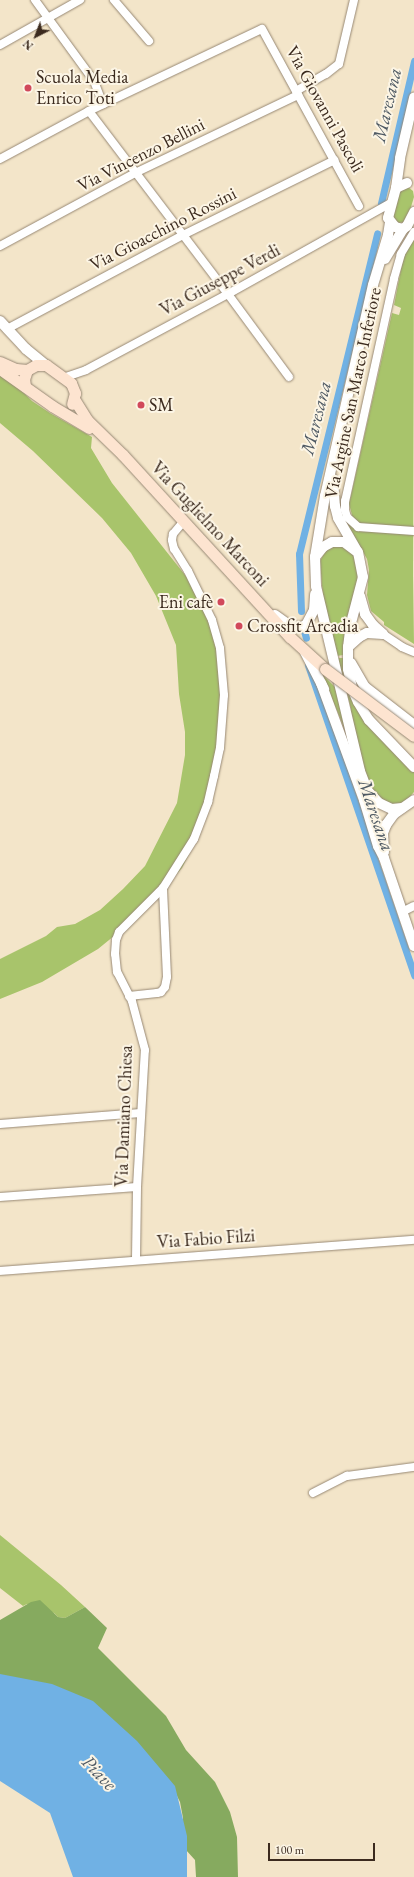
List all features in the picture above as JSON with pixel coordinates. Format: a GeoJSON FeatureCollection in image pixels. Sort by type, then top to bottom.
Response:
{"type":"FeatureCollection","features":[{"type":"Feature","properties":{"kind":"main road"},"geometry":{"type":"LineString","coordinates":[[0,362],[16,369],[27,369],[36,365],[46,365]]}},
{"type":"Feature","properties":{"kind":"main road","name":"Via Guglielmo Marconi"},"geometry":{"type":"LineString","coordinates":[[46,365],[63,378],[74,394],[84,416],[290,637],[325,669],[414,736]]}},
{"type":"Feature","properties":{"kind":"main road","name":"Via Guglielmo Marconi"},"geometry":{"type":"LineString","coordinates":[[0,369],[58,409],[104,436]]}},
{"type":"Feature","properties":{"kind":"main road"},"geometry":{"type":"LineString","coordinates":[[26,386],[24,379],[27,369]]}},
{"type":"Feature","properties":{"kind":"main road"},"geometry":{"type":"LineString","coordinates":[[58,409],[68,408],[74,394]]}},
{"type":"Feature","properties":{"kind":"street"},"geometry":{"type":"LineString","coordinates":[[0,159],[104,104],[94,81],[36,0]]}},
{"type":"Feature","properties":{"kind":"street"},"geometry":{"type":"LineString","coordinates":[[0,45],[80,0]]}},
{"type":"Feature","properties":{"kind":"street"},"geometry":{"type":"LineString","coordinates":[[114,0],[149,41]]}},
{"type":"Feature","properties":{"kind":"street","name":"Via Vincenzo Bellini"},"geometry":{"type":"LineString","coordinates":[[0,246],[135,173],[297,93],[326,74],[339,64],[354,0]]}},
{"type":"Feature","properties":{"kind":"street","name":"Via Giovanni Pascoli"},"geometry":{"type":"LineString","coordinates":[[104,104],[262,29],[359,206]]}},
{"type":"Feature","properties":{"kind":"street","name":"Via Argine San Marco Inferiore"},"geometry":{"type":"LineString","coordinates":[[316,586],[315,557],[319,523],[375,276],[388,235],[389,220],[396,188],[400,158],[414,98]]}},
{"type":"Feature","properties":{"kind":"street"},"geometry":{"type":"LineString","coordinates":[[89,111],[228,294],[288,377]]}},
{"type":"Feature","properties":{"kind":"street","name":"Via Argine San Marco Inferiore"},"geometry":{"type":"LineString","coordinates":[[396,188],[412,185],[403,173],[400,158]]}},
{"type":"Feature","properties":{"kind":"street","name":"Via Gioacchino Rossini"},"geometry":{"type":"LineString","coordinates":[[7,329],[183,234],[335,160]]}},
{"type":"Feature","properties":{"kind":"street","name":"Via Giuseppe Verdi"},"geometry":{"type":"LineString","coordinates":[[63,378],[86,370],[228,294],[392,203]]}},
{"type":"Feature","properties":{"kind":"street","name":"Via Argine San Marco Inferiore"},"geometry":{"type":"LineString","coordinates":[[375,276],[403,228],[408,226],[414,212]]}},
{"type":"Feature","properties":{"kind":"street"},"geometry":{"type":"LineString","coordinates":[[368,217],[377,215],[389,220],[395,227],[403,228]]}},
{"type":"Feature","properties":{"kind":"street","name":"Via Argine San Marco Inferiore"},"geometry":{"type":"LineString","coordinates":[[414,232],[401,254],[396,273],[345,501],[347,517],[358,527],[414,531]]}},
{"type":"Feature","properties":{"kind":"street"},"geometry":{"type":"LineString","coordinates":[[0,321],[26,349],[46,365]]}},
{"type":"Feature","properties":{"kind":"street"},"geometry":{"type":"LineString","coordinates":[[26,349],[30,359],[27,369]]}},
{"type":"Feature","properties":{"kind":"street","name":"Via Giuseppe Verdi"},"geometry":{"type":"LineString","coordinates":[[74,394],[86,370]]}},
{"type":"Feature","properties":{"kind":"street"},"geometry":{"type":"LineString","coordinates":[[333,465],[333,491],[338,518],[358,552],[363,577],[360,594],[351,624],[348,647],[352,688],[363,712],[414,767]]}},
{"type":"Feature","properties":{"kind":"street","name":"Via Damiano Chiesa"},"geometry":{"type":"LineString","coordinates":[[136,1260],[137,1187],[145,1050],[129,996],[117,972],[114,954],[116,940],[119,932],[163,888],[194,840],[208,802],[220,748],[224,695],[220,648],[212,620],[206,605],[174,549],[172,540],[173,534],[184,522]]}},
{"type":"Feature","properties":{"kind":"street"},"geometry":{"type":"LineString","coordinates":[[315,557],[323,547],[332,542],[344,542],[358,552]]}},
{"type":"Feature","properties":{"kind":"street"},"geometry":{"type":"LineString","coordinates":[[258,603],[290,626],[301,628],[310,620],[314,610],[316,586]]}},
{"type":"Feature","properties":{"kind":"street"},"geometry":{"type":"LineString","coordinates":[[316,586],[378,846],[384,858],[414,946]]}},
{"type":"Feature","properties":{"kind":"street"},"geometry":{"type":"LineString","coordinates":[[360,594],[365,614],[373,625],[402,647],[414,652]]}},
{"type":"Feature","properties":{"kind":"street"},"geometry":{"type":"LineString","coordinates":[[348,647],[359,637],[367,633],[384,634]]}},
{"type":"Feature","properties":{"kind":"street"},"geometry":{"type":"LineString","coordinates":[[304,651],[331,702],[357,773],[365,789],[376,801],[386,807],[402,808]]}},
{"type":"Feature","properties":{"kind":"street"},"geometry":{"type":"LineString","coordinates":[[348,658],[365,687],[414,725]]}},
{"type":"Feature","properties":{"kind":"street"},"geometry":{"type":"LineString","coordinates":[[321,683],[365,789]]}},
{"type":"Feature","properties":{"kind":"street"},"geometry":{"type":"LineString","coordinates":[[384,858],[384,833],[386,825],[394,814],[414,800]]}},
{"type":"Feature","properties":{"kind":"street"},"geometry":{"type":"LineString","coordinates":[[129,996],[161,992],[165,987],[167,977],[163,888]]}},
{"type":"Feature","properties":{"kind":"street"},"geometry":{"type":"LineString","coordinates":[[402,912],[414,906]]}},
{"type":"Feature","properties":{"kind":"street"},"geometry":{"type":"LineString","coordinates":[[0,1124],[141,1113]]}},
{"type":"Feature","properties":{"kind":"street"},"geometry":{"type":"LineString","coordinates":[[0,1198],[137,1187]]}},
{"type":"Feature","properties":{"kind":"street","name":"Via Fabio Filzi"},"geometry":{"type":"LineString","coordinates":[[0,1271],[414,1240]]}},
{"type":"Feature","properties":{"kind":"street"},"geometry":{"type":"LineString","coordinates":[[312,1493],[347,1476],[414,1467]]}},
{"type":"Feature","properties":{"kind":"green space"},"geometry":{"type":"Polygon","coordinates":[[[408,187],[413,191],[414,197],[408,217],[404,222],[399,223],[394,221],[392,215],[399,192],[408,187]]]}},
{"type":"Feature","properties":{"kind":"green space"},"geometry":{"type":"Polygon","coordinates":[[[414,238],[414,644],[384,625],[384,622],[371,611],[367,595],[369,570],[367,559],[344,518],[352,515],[349,504],[392,313],[399,315],[401,308],[394,305],[404,254],[414,238]]]}},
{"type":"Feature","properties":{"kind":"green space"},"geometry":{"type":"Polygon","coordinates":[[[0,375],[15,384],[32,401],[92,437],[91,448],[112,483],[189,580],[219,637],[222,752],[192,848],[182,868],[141,914],[98,949],[42,982],[0,999],[0,959],[46,936],[57,927],[75,924],[100,910],[145,866],[177,803],[185,755],[185,732],[179,694],[176,645],[156,596],[131,553],[102,518],[33,451],[0,423],[0,375]]]}},
{"type":"Feature","properties":{"kind":"green space"},"geometry":{"type":"Polygon","coordinates":[[[341,546],[346,548],[353,555],[359,570],[356,588],[346,621],[343,655],[337,656],[323,597],[320,561],[326,550],[331,547],[341,546]]]}},
{"type":"Feature","properties":{"kind":"green space"},"geometry":{"type":"Polygon","coordinates":[[[338,658],[344,658],[350,694],[414,771],[414,792],[406,801],[394,806],[384,803],[372,791],[365,774],[338,658]]]}},
{"type":"Feature","properties":{"kind":"green space"},"geometry":{"type":"Polygon","coordinates":[[[322,675],[335,687],[348,737],[322,675]]]}},
{"type":"Feature","properties":{"kind":"green space"},"geometry":{"type":"Polygon","coordinates":[[[0,1535],[61,1585],[85,1607],[65,1618],[58,1617],[54,1613],[27,1604],[23,1606],[0,1588],[0,1535]]]}},
{"type":"Feature","properties":{"kind":"green space"},"geometry":{"type":"Polygon","coordinates":[[[40,1600],[58,1617],[65,1618],[85,1607],[107,1628],[98,1648],[166,1716],[186,1750],[215,1782],[230,1812],[237,1837],[238,1877],[196,1877],[195,1860],[186,1850],[182,1836],[183,1818],[180,1802],[171,1784],[0,1682],[0,1620],[31,1602],[40,1600]]]}},
{"type":"Feature","properties":{"kind":"water","name":"Piave"},"geometry":{"type":"Polygon","coordinates":[[[0,1674],[52,1684],[93,1701],[137,1741],[175,1786],[187,1836],[187,1877],[73,1877],[50,1813],[0,1781],[0,1674]]]}},
{"type":"Feature","properties":{"kind":"waterway","name":"Maresana"},"geometry":{"type":"LineString","coordinates":[[381,203],[414,61]]}},
{"type":"Feature","properties":{"kind":"waterway","name":"Maresana"},"geometry":{"type":"LineString","coordinates":[[301,611],[299,554],[377,233]]}},
{"type":"Feature","properties":{"kind":"waterway","name":"Maresana"},"geometry":{"type":"LineString","coordinates":[[304,631],[306,638]]}},
{"type":"Feature","properties":{"kind":"waterway","name":"Maresana"},"geometry":{"type":"LineString","coordinates":[[308,665],[414,975]]}},
{"type":"Feature","properties":{"kind":"place","name":"Scuola Media Enrico Toti"},"geometry":{"type":"Point","coordinates":[28,88]}},
{"type":"Feature","properties":{"kind":"place","name":"SM"},"geometry":{"type":"Point","coordinates":[141,405]}},
{"type":"Feature","properties":{"kind":"place","name":"Eni cafè"},"geometry":{"type":"Point","coordinates":[221,602]}},
{"type":"Feature","properties":{"kind":"place","name":"Crossfit Arcadia"},"geometry":{"type":"Point","coordinates":[239,626]}}]}
